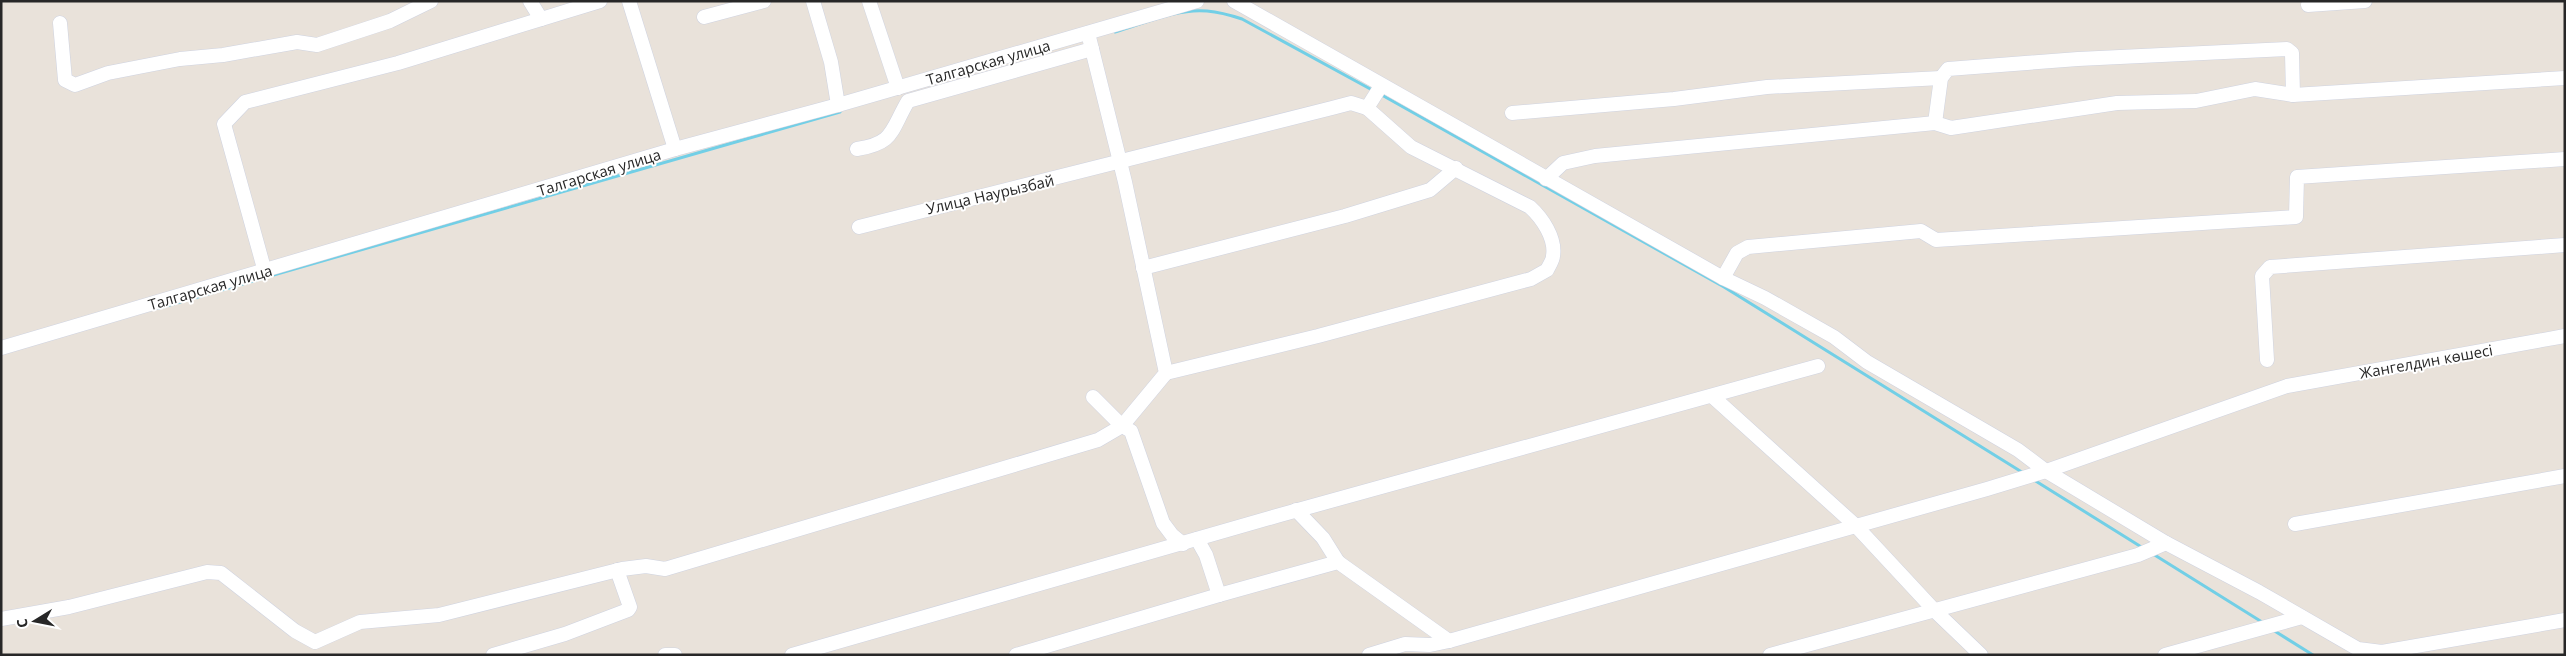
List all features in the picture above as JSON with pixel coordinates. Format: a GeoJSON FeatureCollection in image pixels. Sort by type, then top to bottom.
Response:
{"type":"FeatureCollection","features":[{"type":"Feature","properties":{"kind":"street"},"geometry":{"type":"LineString","coordinates":[[60,23],[65,80],[75,84],[108,73],[180,60],[223,55],[297,42],[317,45],[390,22],[431,1]]}},
{"type":"Feature","properties":{"kind":"street"},"geometry":{"type":"LineString","coordinates":[[530,1],[541,19]]}},
{"type":"Feature","properties":{"kind":"street"},"geometry":{"type":"LineString","coordinates":[[265,272],[224,124],[245,102],[398,63],[600,1]]}},
{"type":"Feature","properties":{"kind":"street"},"geometry":{"type":"LineString","coordinates":[[628,1],[675,149]]}},
{"type":"Feature","properties":{"kind":"street"},"geometry":{"type":"LineString","coordinates":[[704,17],[764,1]]}},
{"type":"Feature","properties":{"kind":"street"},"geometry":{"type":"LineString","coordinates":[[813,1],[831,62],[838,106]]}},
{"type":"Feature","properties":{"kind":"street"},"geometry":{"type":"LineString","coordinates":[[869,1],[898,88]]}},
{"type":"Feature","properties":{"kind":"street","name":"Талгарская улица"},"geometry":{"type":"LineString","coordinates":[[1,348],[265,272],[675,149],[838,106],[898,88],[1089,40],[1198,1]]}},
{"type":"Feature","properties":{"kind":"street"},"geometry":{"type":"LineString","coordinates":[[1234,1],[1375,95],[1546,179],[1723,278],[1765,298],[1834,337],[1868,362],[2018,450],[2034,474],[2259,592],[2358,649],[2382,652],[2565,620]]}},
{"type":"Feature","properties":{"kind":"street"},"geometry":{"type":"LineString","coordinates":[[2308,5],[2365,1]]}},
{"type":"Feature","properties":{"kind":"street"},"geometry":{"type":"LineString","coordinates":[[857,149],[876,146],[886,141],[908,101],[1089,40],[1120,162],[1166,373]]}},
{"type":"Feature","properties":{"kind":"street"},"geometry":{"type":"LineString","coordinates":[[1934,123],[1941,78],[1948,69],[2078,59],[2287,49],[2292,53],[2293,95]]}},
{"type":"Feature","properties":{"kind":"street"},"geometry":{"type":"LineString","coordinates":[[1512,113],[1625,102],[1645,102],[1766,87],[1941,78]]}},
{"type":"Feature","properties":{"kind":"street"},"geometry":{"type":"LineString","coordinates":[[1546,179],[1562,163],[1595,156],[1934,123],[1951,128],[2117,103],[2196,101],[2255,89],[2293,95],[2565,78]]}},
{"type":"Feature","properties":{"kind":"street"},"geometry":{"type":"LineString","coordinates":[[1,619],[69,607],[207,572],[221,574],[295,631],[315,642],[360,622],[440,615],[617,570],[646,566],[666,569],[1098,440],[1122,426],[1166,373],[1318,336],[1531,279],[1547,270],[1553,255],[1543,220],[1530,207],[1456,168],[1410,147],[1375,95]]}},
{"type":"Feature","properties":{"kind":"street","name":"Улица Наурызбай"},"geometry":{"type":"LineString","coordinates":[[859,227],[1351,104],[1375,95]]}},
{"type":"Feature","properties":{"kind":"street"},"geometry":{"type":"LineString","coordinates":[[1723,278],[1737,253],[1748,247],[1921,231],[1936,240],[2296,216],[2297,177],[2565,159]]}},
{"type":"Feature","properties":{"kind":"street"},"geometry":{"type":"LineString","coordinates":[[1143,268],[1346,216],[1430,190],[1456,168]]}},
{"type":"Feature","properties":{"kind":"street"},"geometry":{"type":"LineString","coordinates":[[2267,360],[2262,276],[2270,267],[2565,244]]}},
{"type":"Feature","properties":{"kind":"street","name":"Жангелдин көшесі"},"geometry":{"type":"LineString","coordinates":[[1369,655],[1405,644],[1430,645],[1449,641],[2034,474],[2287,386],[2565,336]]}},
{"type":"Feature","properties":{"kind":"street"},"geometry":{"type":"LineString","coordinates":[[792,655],[1296,510],[1818,366]]}},
{"type":"Feature","properties":{"kind":"street"},"geometry":{"type":"LineString","coordinates":[[1712,396],[1856,526],[1935,611],[1981,655]]}},
{"type":"Feature","properties":{"kind":"street"},"geometry":{"type":"LineString","coordinates":[[1093,397],[1122,426],[1131,431],[1163,523],[1172,535],[1183,544]]}},
{"type":"Feature","properties":{"kind":"street"},"geometry":{"type":"LineString","coordinates":[[2295,524],[2565,476]]}},
{"type":"Feature","properties":{"kind":"street"},"geometry":{"type":"LineString","coordinates":[[1296,510],[1323,538],[1338,562],[1449,641]]}},
{"type":"Feature","properties":{"kind":"street"},"geometry":{"type":"LineString","coordinates":[[1197,540],[1206,555],[1219,595]]}},
{"type":"Feature","properties":{"kind":"street"},"geometry":{"type":"LineString","coordinates":[[1770,655],[1935,611],[2166,543]]}},
{"type":"Feature","properties":{"kind":"street"},"geometry":{"type":"LineString","coordinates":[[1016,655],[1338,562]]}},
{"type":"Feature","properties":{"kind":"street"},"geometry":{"type":"LineString","coordinates":[[492,655],[565,634],[628,610],[630,607],[617,570]]}},
{"type":"Feature","properties":{"kind":"street"},"geometry":{"type":"LineString","coordinates":[[2165,655],[2302,617]]}},
{"type":"Feature","properties":{"kind":"street"},"geometry":{"type":"LineString","coordinates":[[665,655],[675,655]]}},
{"type":"Feature","properties":{"kind":"waterway"},"geometry":{"type":"LineString","coordinates":[[1115,32],[1160,17],[1184,12],[1207,11],[1225,14],[1242,19],[1374,91]]}},
{"type":"Feature","properties":{"kind":"waterway"},"geometry":{"type":"LineString","coordinates":[[1380,94],[1724,287],[2025,474]]}},
{"type":"Feature","properties":{"kind":"waterway"},"geometry":{"type":"LineString","coordinates":[[159,308],[840,112]]}},
{"type":"Feature","properties":{"kind":"waterway"},"geometry":{"type":"LineString","coordinates":[[2034,480],[2143,548]]}},
{"type":"Feature","properties":{"kind":"waterway"},"geometry":{"type":"LineString","coordinates":[[2153,554],[2262,622]]}},
{"type":"Feature","properties":{"kind":"waterway"},"geometry":{"type":"LineString","coordinates":[[2273,630],[2313,655]]}}]}
